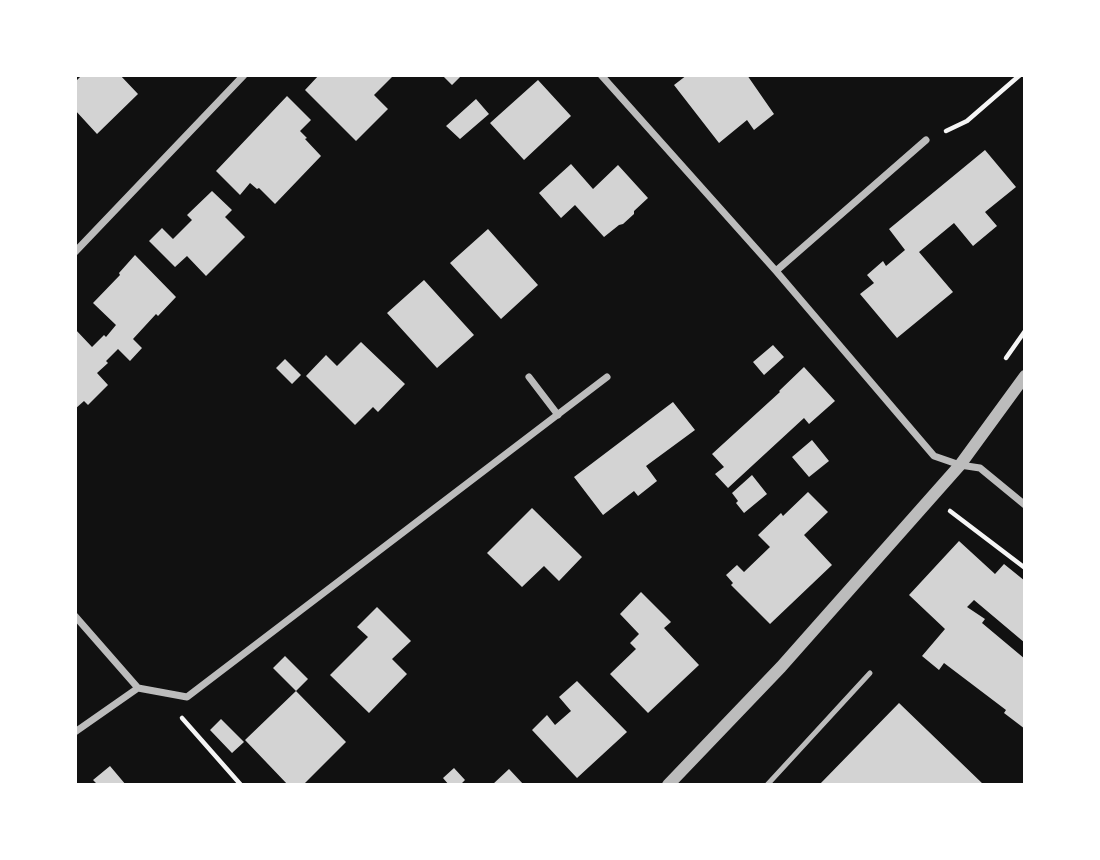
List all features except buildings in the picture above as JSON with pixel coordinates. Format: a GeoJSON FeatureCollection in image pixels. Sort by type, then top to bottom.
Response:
{"type":"FeatureCollection","features":[{"type":"Feature","properties":{"kind":"street"},"geometry":{"type":"LineString","coordinates":[[75,252],[244,75]]}},
{"type":"Feature","properties":{"kind":"street"},"geometry":{"type":"LineString","coordinates":[[601,75],[776,271],[934,456],[960,465],[980,468],[1025,505]]}},
{"type":"Feature","properties":{"kind":"street"},"geometry":{"type":"LineString","coordinates":[[776,271],[926,140]]}},
{"type":"Feature","properties":{"kind":"street"},"geometry":{"type":"LineString","coordinates":[[668,785],[781,667],[960,465],[1025,376]]}},
{"type":"Feature","properties":{"kind":"street"},"geometry":{"type":"LineString","coordinates":[[529,377],[558,415]]}},
{"type":"Feature","properties":{"kind":"street"},"geometry":{"type":"LineString","coordinates":[[75,616],[138,688],[187,697],[607,377]]}},
{"type":"Feature","properties":{"kind":"street"},"geometry":{"type":"LineString","coordinates":[[75,732],[138,688]]}},
{"type":"Feature","properties":{"kind":"lane"},"geometry":{"type":"LineString","coordinates":[[766,785],[870,673]]}},
{"type":"Feature","properties":{"kind":"path"},"geometry":{"type":"LineString","coordinates":[[926,140],[967,121],[1020,75]]}},
{"type":"Feature","properties":{"kind":"path"},"geometry":{"type":"LineString","coordinates":[[932,496],[1025,568]]}},
{"type":"Feature","properties":{"kind":"path"},"geometry":{"type":"LineString","coordinates":[[158,692],[241,785]]}}]}
